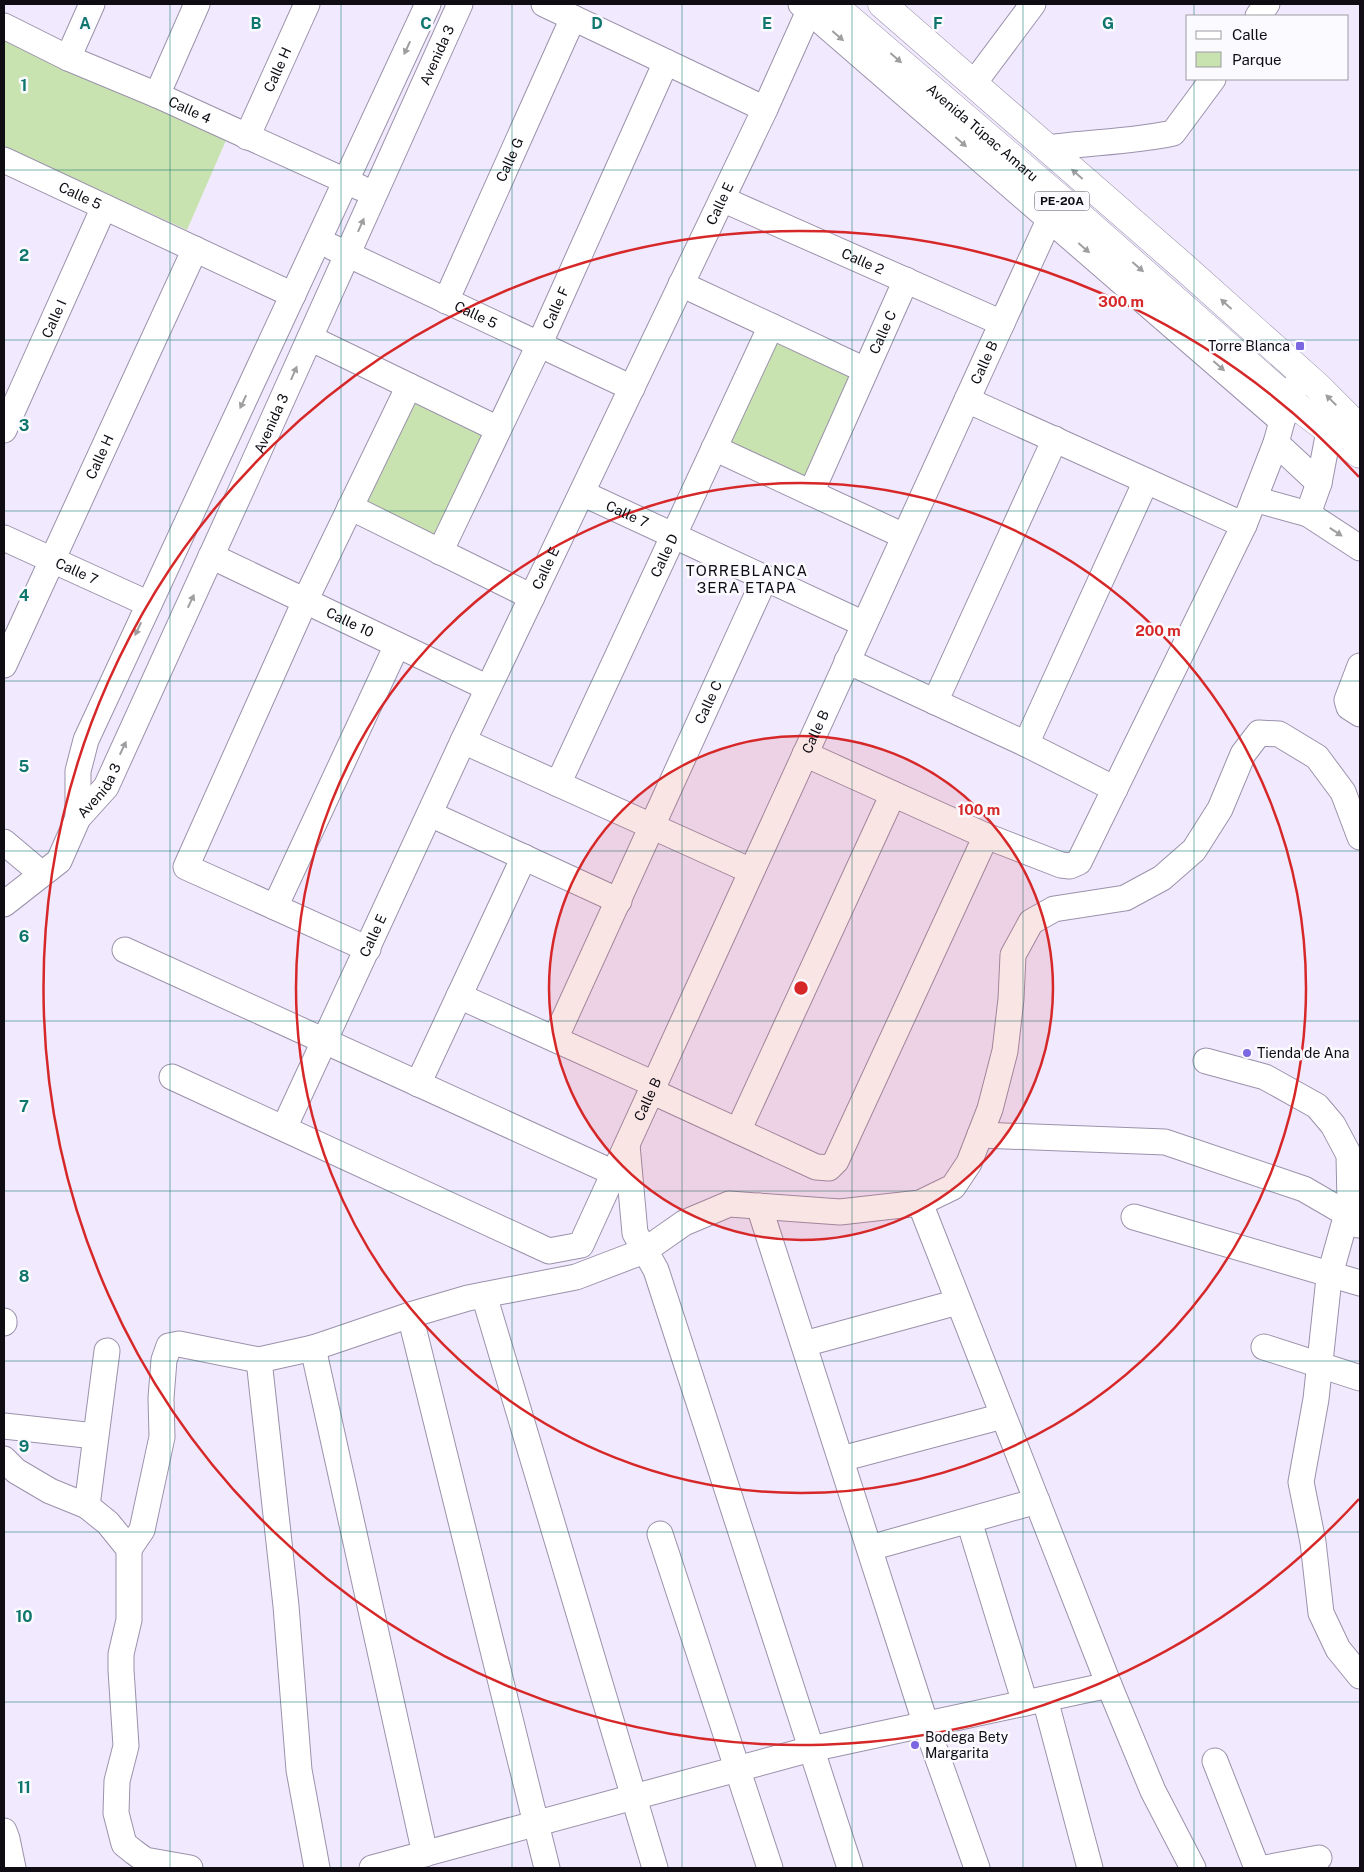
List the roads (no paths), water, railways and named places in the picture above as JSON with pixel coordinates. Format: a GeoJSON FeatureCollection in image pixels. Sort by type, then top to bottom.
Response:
{"type":"FeatureCollection","features":[{"type":"Feature","properties":{"kind":"highway","name":"PE-20A"},"geometry":{"type":"LineString","coordinates":[[882,4],[1185,268],[1301,372],[1360,429]]}},
{"type":"Feature","properties":{"kind":"highway","name":"Avenida Túpac Amaru"},"geometry":{"type":"LineString","coordinates":[[814,6],[1066,203],[1283,422],[1329,431],[1360,454]]}},
{"type":"Feature","properties":{"kind":"street"},"geometry":{"type":"LineString","coordinates":[[68,58],[92,4]]}},
{"type":"Feature","properties":{"kind":"street"},"geometry":{"type":"LineString","coordinates":[[157,95],[197,4]]}},
{"type":"Feature","properties":{"kind":"street","name":"Calle H"},"geometry":{"type":"LineString","coordinates":[[248,137],[307,4]]}},
{"type":"Feature","properties":{"kind":"street","name":"Avenida 3"},"geometry":{"type":"LineString","coordinates":[[78,818],[78,771],[86,740],[428,4]]}},
{"type":"Feature","properties":{"kind":"street","name":"Avenida 3"},"geometry":{"type":"LineString","coordinates":[[78,818],[106,787],[460,4]]}},
{"type":"Feature","properties":{"kind":"street"},"geometry":{"type":"LineString","coordinates":[[544,4],[765,109]]}},
{"type":"Feature","properties":{"kind":"street"},"geometry":{"type":"LineString","coordinates":[[974,84],[1034,4]]}},
{"type":"Feature","properties":{"kind":"street"},"geometry":{"type":"LineString","coordinates":[[1259,15],[1267,4]]}},
{"type":"Feature","properties":{"kind":"street"},"geometry":{"type":"LineString","coordinates":[[814,6],[1050,218],[1283,422],[1319,483]]}},
{"type":"Feature","properties":{"kind":"street","name":"Calle E"},"geometry":{"type":"LineString","coordinates":[[284,1128],[488,688],[814,6]]}},
{"type":"Feature","properties":{"kind":"street","name":"Calle G"},"geometry":{"type":"LineString","coordinates":[[446,301],[573,18]]}},
{"type":"Feature","properties":{"kind":"street","name":"Calle 4"},"geometry":{"type":"LineString","coordinates":[[4,26],[68,58],[157,95],[374,194]]}},
{"type":"Feature","properties":{"kind":"street","name":"Calle F"},"geometry":{"type":"LineString","coordinates":[[440,552],[539,344],[666,62]]}},
{"type":"Feature","properties":{"kind":"street"},"geometry":{"type":"LineString","coordinates":[[1048,148],[1083,143],[1145,139],[1173,133],[1212,80]]}},
{"type":"Feature","properties":{"kind":"street","name":"Calle 5"},"geometry":{"type":"LineString","coordinates":[[7,170],[104,207],[293,295]]}},
{"type":"Feature","properties":{"kind":"street","name":"Calle 2"},"geometry":{"type":"LineString","coordinates":[[722,199],[1002,323]]}},
{"type":"Feature","properties":{"kind":"street","name":"Calle I"},"geometry":{"type":"LineString","coordinates":[[4,430],[104,207]]}},
{"type":"Feature","properties":{"kind":"street","name":"Calle B"},"geometry":{"type":"LineString","coordinates":[[284,1128],[549,1251],[581,1245],[1050,218]]}},
{"type":"Feature","properties":{"kind":"street","name":"Calle 5"},"geometry":{"type":"LineString","coordinates":[[318,241],[632,388]]}},
{"type":"Feature","properties":{"kind":"street","name":"Calle H"},"geometry":{"type":"LineString","coordinates":[[4,665],[195,249]]}},
{"type":"Feature","properties":{"kind":"street","name":"Calle C"},"geometry":{"type":"LineString","coordinates":[[811,493],[906,280]]}},
{"type":"Feature","properties":{"kind":"street"},"geometry":{"type":"LineString","coordinates":[[682,284],[865,370]]}},
{"type":"Feature","properties":{"kind":"street","name":"Calle D"},"geometry":{"type":"LineString","coordinates":[[558,784],[770,326]]}},
{"type":"Feature","properties":{"kind":"street"},"geometry":{"type":"LineString","coordinates":[[310,338],[498,429]]}},
{"type":"Feature","properties":{"kind":"street"},"geometry":{"type":"LineString","coordinates":[[805,754],[986,836],[1061,865],[1070,866],[1079,862],[1244,525],[1301,372]]}},
{"type":"Feature","properties":{"kind":"street"},"geometry":{"type":"LineString","coordinates":[[368,949],[186,867],[306,601],[409,386]]}},
{"type":"Feature","properties":{"kind":"street"},"geometry":{"type":"LineString","coordinates":[[967,400],[1244,525]]}},
{"type":"Feature","properties":{"kind":"street"},"geometry":{"type":"LineString","coordinates":[[1308,514],[1319,483],[1329,431]]}},
{"type":"Feature","properties":{"kind":"street"},"geometry":{"type":"LineString","coordinates":[[935,702],[1055,439]]}},
{"type":"Feature","properties":{"kind":"street"},"geometry":{"type":"LineString","coordinates":[[714,448],[904,536]]}},
{"type":"Feature","properties":{"kind":"street"},"geometry":{"type":"LineString","coordinates":[[1026,744],[1146,481]]}},
{"type":"Feature","properties":{"kind":"street","name":"Calle 7"},"geometry":{"type":"LineString","coordinates":[[582,493],[864,624]]}},
{"type":"Feature","properties":{"kind":"street"},"geometry":{"type":"LineString","coordinates":[[1254,499],[1308,514],[1360,548]]}},
{"type":"Feature","properties":{"kind":"street"},"geometry":{"type":"LineString","coordinates":[[350,508],[532,597]]}},
{"type":"Feature","properties":{"kind":"street","name":"Calle 7"},"geometry":{"type":"LineString","coordinates":[[4,538],[149,604]]}},
{"type":"Feature","properties":{"kind":"street","name":"Calle 10"},"geometry":{"type":"LineString","coordinates":[[211,556],[488,688]]}},
{"type":"Feature","properties":{"kind":"street","name":"Calle C"},"geometry":{"type":"LineString","coordinates":[[555,1038],[653,827],[765,578]]}},
{"type":"Feature","properties":{"kind":"street"},"geometry":{"type":"LineString","coordinates":[[275,907],[397,645]]}},
{"type":"Feature","properties":{"kind":"street"},"geometry":{"type":"LineString","coordinates":[[847,662],[1026,744],[1115,789]]}},
{"type":"Feature","properties":{"kind":"street"},"geometry":{"type":"LineString","coordinates":[[1360,666],[1347,700],[1349,707],[1360,714]]}},
{"type":"Feature","properties":{"kind":"street"},"geometry":{"type":"LineString","coordinates":[[190,1868],[146,1860],[130,1860],[116,1813],[117,1781],[126,1746],[125,1714],[120,1670],[121,1654],[129,1620],[129,1549],[142,1530],[162,1437],[161,1398],[164,1360],[169,1346],[179,1344],[259,1360],[312,1348],[410,1315],[484,1295],[576,1277],[644,1250],[684,1223],[730,1204],[840,1212],[920,1203],[953,1188],[969,1163],[990,1108],[1005,1051],[1011,999],[1012,956],[1031,922],[1054,908],[1125,898],[1162,878],[1194,850],[1220,808],[1243,754],[1259,733],[1279,734],[1317,757],[1343,792],[1360,836]]}},
{"type":"Feature","properties":{"kind":"street"},"geometry":{"type":"LineString","coordinates":[[463,741],[751,871]]}},
{"type":"Feature","properties":{"kind":"street"},"geometry":{"type":"LineString","coordinates":[[738,1131],[893,794]]}},
{"type":"Feature","properties":{"kind":"street"},"geometry":{"type":"LineString","coordinates":[[430,814],[619,901]]}},
{"type":"Feature","properties":{"kind":"street"},"geometry":{"type":"LineString","coordinates":[[4,904],[59,860],[78,818]]}},
{"type":"Feature","properties":{"kind":"street"},"geometry":{"type":"LineString","coordinates":[[459,996],[555,1038],[738,1131],[816,1167],[828,1168],[836,1162],[986,836]]}},
{"type":"Feature","properties":{"kind":"street"},"geometry":{"type":"LineString","coordinates":[[4,842],[42,874]]}},
{"type":"Feature","properties":{"kind":"street"},"geometry":{"type":"LineString","coordinates":[[418,1084],[524,857]]}},
{"type":"Feature","properties":{"kind":"street"},"geometry":{"type":"LineString","coordinates":[[125,950],[614,1173]]}},
{"type":"Feature","properties":{"kind":"street"},"geometry":{"type":"LineString","coordinates":[[1206,1061],[1266,1077],[1316,1106],[1334,1125],[1349,1155],[1350,1202],[1353,1221],[1330,1274],[1316,1399],[1301,1482],[1313,1542],[1321,1613],[1338,1649],[1360,1676]]}},
{"type":"Feature","properties":{"kind":"street"},"geometry":{"type":"LineString","coordinates":[[172,1076],[284,1128]]}},
{"type":"Feature","properties":{"kind":"street"},"geometry":{"type":"LineString","coordinates":[[980,1135],[1166,1142],[1304,1189],[1353,1221]]}},
{"type":"Feature","properties":{"kind":"street"},"geometry":{"type":"LineString","coordinates":[[627,1143],[635,1232],[656,1270],[850,1868]]}},
{"type":"Feature","properties":{"kind":"street"},"geometry":{"type":"LineString","coordinates":[[920,1203],[1109,1685],[1153,1792],[1193,1868]]}},
{"type":"Feature","properties":{"kind":"street"},"geometry":{"type":"LineString","coordinates":[[759,1206],[926,1725],[977,1868]]}},
{"type":"Feature","properties":{"kind":"street"},"geometry":{"type":"LineString","coordinates":[[1134,1217],[1360,1283]]}},
{"type":"Feature","properties":{"kind":"street"},"geometry":{"type":"LineString","coordinates":[[484,1295],[655,1868]]}},
{"type":"Feature","properties":{"kind":"street"},"geometry":{"type":"LineString","coordinates":[[804,1344],[958,1302]]}},
{"type":"Feature","properties":{"kind":"street"},"geometry":{"type":"LineString","coordinates":[[410,1315],[547,1868]]}},
{"type":"Feature","properties":{"kind":"street"},"geometry":{"type":"LineString","coordinates":[[1264,1347],[1360,1378]]}},
{"type":"Feature","properties":{"kind":"street"},"geometry":{"type":"LineString","coordinates":[[312,1348],[425,1854]]}},
{"type":"Feature","properties":{"kind":"street"},"geometry":{"type":"LineString","coordinates":[[87,1506],[107,1350]]}},
{"type":"Feature","properties":{"kind":"street"},"geometry":{"type":"LineString","coordinates":[[259,1360],[286,1606],[300,1770],[317,1868]]}},
{"type":"Feature","properties":{"kind":"street"},"geometry":{"type":"LineString","coordinates":[[841,1459],[1003,1416]]}},
{"type":"Feature","properties":{"kind":"street"},"geometry":{"type":"LineString","coordinates":[[4,1426],[95,1436]]}},
{"type":"Feature","properties":{"kind":"street"},"geometry":{"type":"LineString","coordinates":[[4,1458],[16,1471],[50,1491],[87,1506],[108,1522],[129,1549]]}},
{"type":"Feature","properties":{"kind":"street"},"geometry":{"type":"LineString","coordinates":[[870,1548],[1037,1502]]}},
{"type":"Feature","properties":{"kind":"street"},"geometry":{"type":"LineString","coordinates":[[969,1520],[1035,1701],[1090,1868]]}},
{"type":"Feature","properties":{"kind":"street"},"geometry":{"type":"LineString","coordinates":[[660,1534],[739,1769],[770,1868]]}},
{"type":"Feature","properties":{"kind":"street"},"geometry":{"type":"LineString","coordinates":[[372,1868],[425,1854],[454,1858],[536,1824],[811,1749],[1109,1685]]}},
{"type":"Feature","properties":{"kind":"street"},"geometry":{"type":"LineString","coordinates":[[1215,1761],[1257,1868]]}},
{"type":"Feature","properties":{"kind":"street"},"geometry":{"type":"LineString","coordinates":[[4,1831],[13,1868]]}},
{"type":"Feature","properties":{"kind":"street"},"geometry":{"type":"LineString","coordinates":[[1265,1868],[1319,1858]]}},
{"type":"Feature","properties":{"kind":"place","name":"Torre Blanca"},"geometry":{"type":"Point","coordinates":[1300,346]}},
{"type":"Feature","properties":{"kind":"place","name":"Tienda de Ana"},"geometry":{"type":"Point","coordinates":[1247,1053]}},
{"type":"Feature","properties":{"kind":"place","name":"Bodega Bety Margarita"},"geometry":{"type":"Point","coordinates":[915,1745]}},
{"type":"Feature","properties":{"kind":"district","name":"TORREBLANCA 3ERA ETAPA"},"geometry":{"type":"Point","coordinates":[747,578]}}]}
